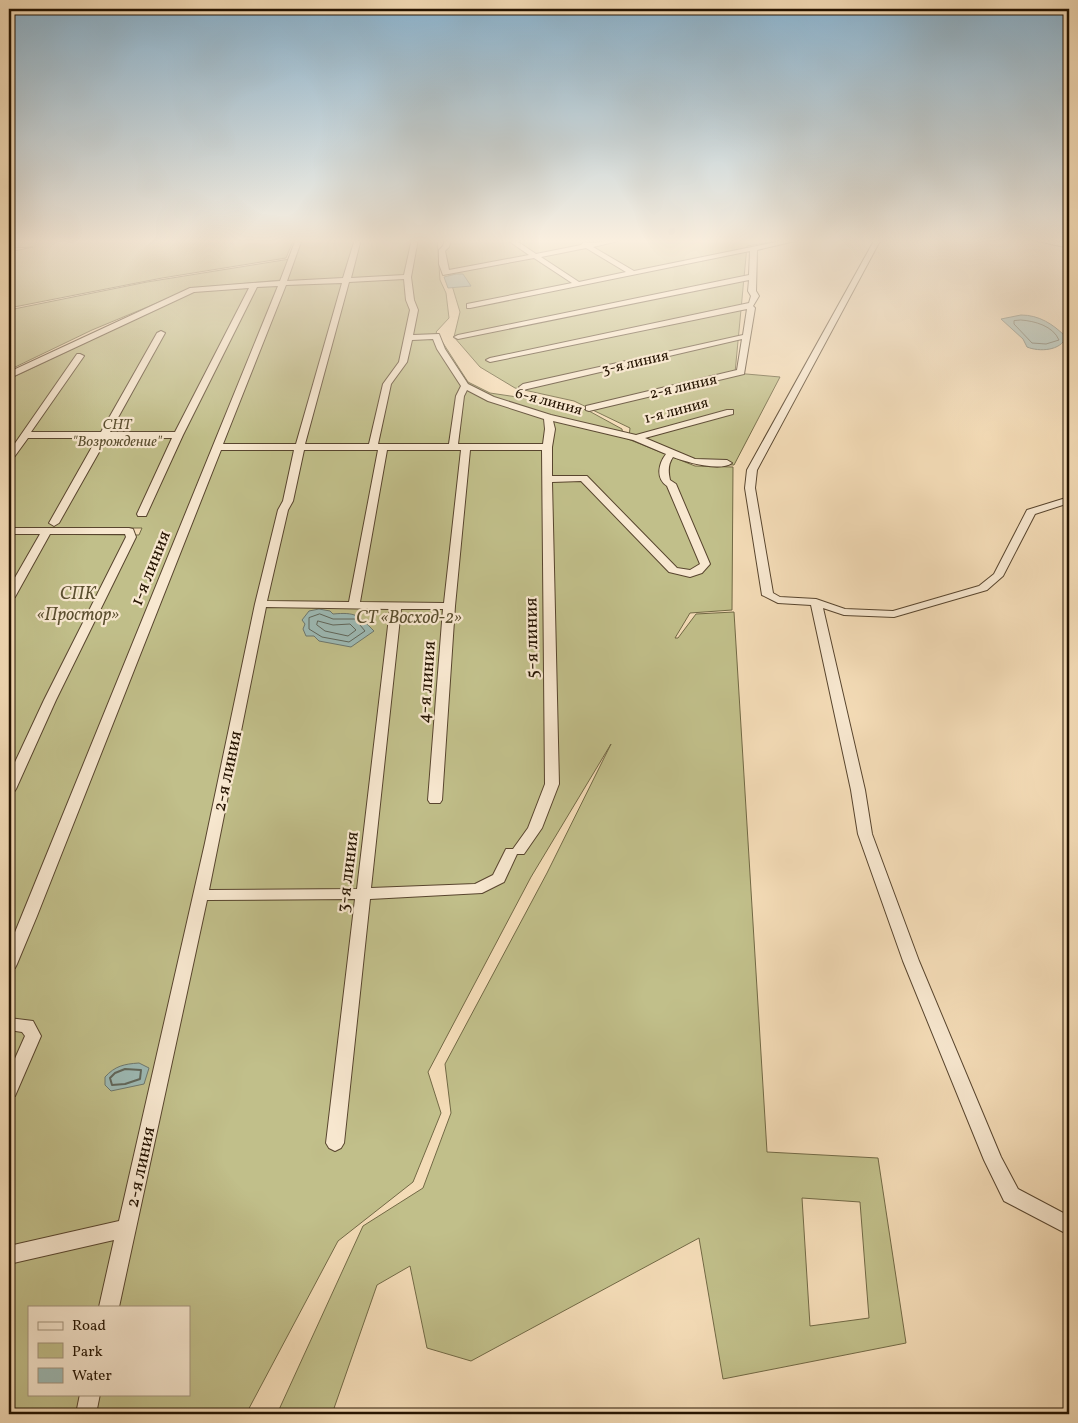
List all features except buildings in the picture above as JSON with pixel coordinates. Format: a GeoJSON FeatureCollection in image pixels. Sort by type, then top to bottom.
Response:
{"type":"FeatureCollection","features":[{"type":"Feature","properties":{"kind":"street"},"geometry":{"type":"LineString","coordinates":[[9,374],[159,305]]}},
{"type":"Feature","properties":{"kind":"street"},"geometry":{"type":"LineString","coordinates":[[142,514],[178,435],[244,305]]}},
{"type":"Feature","properties":{"kind":"street","name":"1-я линия"},"geometry":{"type":"LineString","coordinates":[[9,964],[30,916],[274,305]]}},
{"type":"Feature","properties":{"kind":"street","name":"2-я линия"},"geometry":{"type":"LineString","coordinates":[[109,1306],[200,895],[261,604],[283,510],[288,502],[300,446],[341,305]]}},
{"type":"Feature","properties":{"kind":"street"},"geometry":{"type":"LineString","coordinates":[[354,606],[387,384],[403,362],[414,310],[412,305]]}},
{"type":"Feature","properties":{"kind":"street"},"geometry":{"type":"LineString","coordinates":[[458,337],[610,305]]}},
{"type":"Feature","properties":{"kind":"street"},"geometry":{"type":"LineString","coordinates":[[842,305],[752,470],[750,488],[768,595],[778,600],[816,602],[844,612],[894,614],[983,588],[998,576],[1031,512],[1069,500]]}},
{"type":"Feature","properties":{"kind":"street"},"geometry":{"type":"LineString","coordinates":[[490,360],[745,306],[751,308],[747,336]]}},
{"type":"Feature","properties":{"kind":"street"},"geometry":{"type":"LineString","coordinates":[[9,597],[161,333]]}},
{"type":"Feature","properties":{"kind":"street"},"geometry":{"type":"LineString","coordinates":[[408,338],[436,336],[441,348],[465,386],[460,396],[452,446]]}},
{"type":"Feature","properties":{"kind":"street","name":"2-я линия"},"geometry":{"type":"LineString","coordinates":[[590,408],[741,372],[747,336]]}},
{"type":"Feature","properties":{"kind":"street","name":"3-я линия"},"geometry":{"type":"LineString","coordinates":[[523,387],[747,336]]}},
{"type":"Feature","properties":{"kind":"street"},"geometry":{"type":"LineString","coordinates":[[9,458],[13,444],[25,435],[80,356]]}},
{"type":"Feature","properties":{"kind":"street","name":"6-я линия"},"geometry":{"type":"LineString","coordinates":[[465,386],[491,399],[548,416],[633,437]]}},
{"type":"Feature","properties":{"kind":"street","name":"1-я линия"},"geometry":{"type":"LineString","coordinates":[[633,437],[730,412]]}},
{"type":"Feature","properties":{"kind":"street","name":"5-я линия"},"geometry":{"type":"LineString","coordinates":[[200,895],[364,894],[477,889],[499,878],[515,851],[529,840],[541,816],[552,784],[547,447],[550,429],[548,416]]}},
{"type":"Feature","properties":{"kind":"street"},"geometry":{"type":"LineString","coordinates":[[25,435],[178,435]]}},
{"type":"Feature","properties":{"kind":"street","name":"1-я линия"},"geometry":{"type":"LineString","coordinates":[[633,437],[694,462],[728,463]]}},
{"type":"Feature","properties":{"kind":"street","name":"4-я линия"},"geometry":{"type":"LineString","coordinates":[[435,800],[449,606],[466,446]]}},
{"type":"Feature","properties":{"kind":"street"},"geometry":{"type":"LineString","coordinates":[[217,447],[547,447]]}},
{"type":"Feature","properties":{"kind":"street"},"geometry":{"type":"LineString","coordinates":[[548,479],[584,478],[673,570],[685,574],[694,573],[701,569],[704,564],[671,484],[664,477],[664,464],[666,458],[672,453]]}},
{"type":"Feature","properties":{"kind":"street"},"geometry":{"type":"LineString","coordinates":[[9,531],[50,527],[129,532],[131,537],[9,789]]}},
{"type":"Feature","properties":{"kind":"street"},"geometry":{"type":"LineString","coordinates":[[816,602],[858,790],[865,834],[911,961],[993,1160],[1011,1195],[1069,1226]]}},
{"type":"Feature","properties":{"kind":"street"},"geometry":{"type":"LineString","coordinates":[[261,604],[449,606]]}},
{"type":"Feature","properties":{"kind":"street","name":"3-я линия"},"geometry":{"type":"LineString","coordinates":[[335,1143],[396,606]]}},
{"type":"Feature","properties":{"kind":"street"},"geometry":{"type":"LineString","coordinates":[[9,1024],[27,1026],[32,1036],[9,1091]]}},
{"type":"Feature","properties":{"kind":"street"},"geometry":{"type":"LineString","coordinates":[[9,1255],[127,1228]]}},
{"type":"Feature","properties":{"kind":"street"},"geometry":{"type":"LineString","coordinates":[[86,1414],[90,1396]]}},
{"type":"Feature","properties":{"kind":"green space"},"geometry":{"type":"Polygon","coordinates":[[[9,305],[22,305],[9,308],[9,305]]]}},
{"type":"Feature","properties":{"kind":"green space"},"geometry":{"type":"Polygon","coordinates":[[[32,305],[151,305],[92,330],[9,370],[9,310],[32,305]]]}},
{"type":"Feature","properties":{"kind":"green space","name":"СТ «Восход-2»"},"geometry":{"type":"Polygon","coordinates":[[[164,305],[447,305],[449,318],[436,332],[468,382],[490,393],[571,405],[589,411],[622,429],[623,437],[695,466],[733,467],[732,610],[690,613],[675,638],[678,638],[696,614],[734,612],[767,1152],[878,1158],[906,1343],[723,1379],[699,1238],[471,1361],[427,1348],[410,1266],[377,1285],[332,1414],[277,1414],[363,1226],[423,1188],[451,1113],[445,1064],[547,873],[611,744],[531,877],[428,1072],[441,1113],[413,1182],[338,1241],[246,1414],[9,1414],[9,534],[139,535],[142,528],[9,528],[9,379],[164,305]],[[802,1198],[810,1326],[869,1318],[860,1202],[802,1198]]]}},
{"type":"Feature","properties":{"kind":"green space"},"geometry":{"type":"Polygon","coordinates":[[[458,305],[741,305],[735,373],[780,377],[734,465],[692,463],[629,437],[630,428],[574,401],[515,388],[480,367],[454,337],[460,312],[458,305]]]}},
{"type":"Feature","properties":{"kind":"water"},"geometry":{"type":"Polygon","coordinates":[[[1028,315],[1045,321],[1066,337],[1055,348],[1037,350],[1027,347],[1023,339],[1001,319],[1028,315]]]}},
{"type":"Feature","properties":{"kind":"water"},"geometry":{"type":"Polygon","coordinates":[[[319,609],[330,611],[333,614],[352,614],[364,621],[374,631],[351,647],[319,641],[314,636],[306,636],[303,629],[305,624],[302,620],[309,611],[319,609]]]}},
{"type":"Feature","properties":{"kind":"water"},"geometry":{"type":"Polygon","coordinates":[[[139,1063],[149,1068],[144,1084],[111,1091],[105,1085],[105,1077],[112,1070],[124,1065],[139,1063]]]}},
{"type":"Feature","properties":{"kind":"park label","name":"СНТ \"Возрождение\""},"geometry":{"type":"Point","coordinates":[117,432]}},
{"type":"Feature","properties":{"kind":"park label","name":"СПК «Простор»"},"geometry":{"type":"Point","coordinates":[78,603]}}]}
